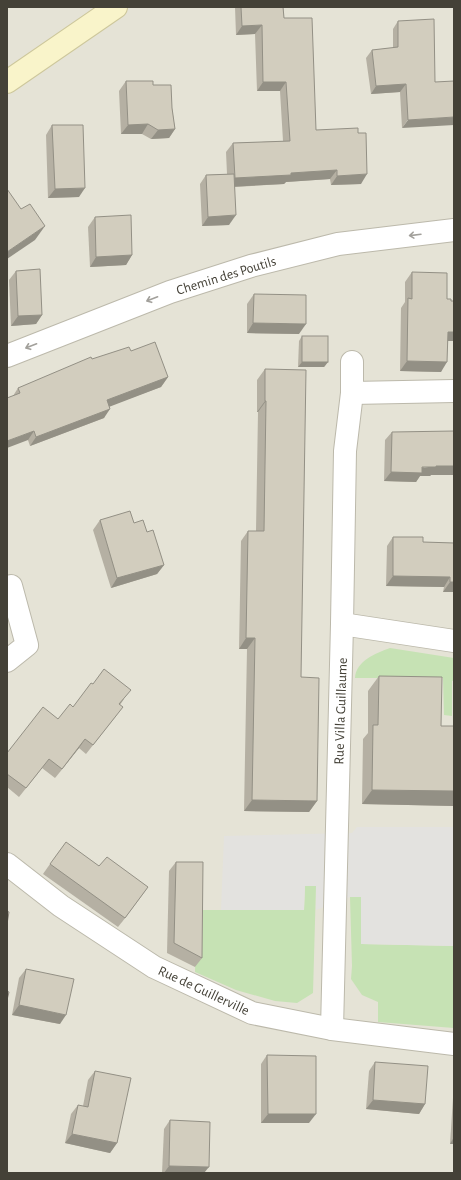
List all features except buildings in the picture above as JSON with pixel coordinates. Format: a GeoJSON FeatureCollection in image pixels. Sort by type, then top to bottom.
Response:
{"type":"FeatureCollection","features":[{"type":"Feature","properties":{"kind":"main road"},"geometry":{"type":"LineString","coordinates":[[7,82],[116,7]]}},
{"type":"Feature","properties":{"kind":"street","name":"Chemin des Poutils"},"geometry":{"type":"LineString","coordinates":[[7,356],[170,292],[251,266],[338,244],[454,230]]}},
{"type":"Feature","properties":{"kind":"street","name":"Rue Villa Guillaume"},"geometry":{"type":"LineString","coordinates":[[332,1030],[345,450],[352,393],[352,362]]}},
{"type":"Feature","properties":{"kind":"street"},"geometry":{"type":"LineString","coordinates":[[352,393],[454,391]]}},
{"type":"Feature","properties":{"kind":"street"},"geometry":{"type":"LineString","coordinates":[[7,662],[27,644],[11,586]]}},
{"type":"Feature","properties":{"kind":"street"},"geometry":{"type":"LineString","coordinates":[[342,624],[454,641]]}},
{"type":"Feature","properties":{"kind":"street","name":"Rue de Guillerville"},"geometry":{"type":"LineString","coordinates":[[7,864],[61,906],[154,966],[252,1013],[332,1030],[454,1044]]}},
{"type":"Feature","properties":{"kind":"shaded area"},"geometry":{"type":"Polygon","coordinates":[[[7,7],[454,7],[454,1173],[7,1173],[7,7]]]}},
{"type":"Feature","properties":{"kind":"shaded area"},"geometry":{"type":"Polygon","coordinates":[[[357,827],[454,827],[454,946],[361,944],[361,897],[350,897],[316,910],[316,886],[305,886],[304,910],[221,910],[224,836],[352,833],[357,827]]]}},
{"type":"Feature","properties":{"kind":"green space"},"geometry":{"type":"Polygon","coordinates":[[[390,648],[454,658],[454,680],[452,681],[452,716],[444,715],[443,678],[355,678],[356,672],[363,662],[373,655],[390,648]]]}},
{"type":"Feature","properties":{"kind":"green space"},"geometry":{"type":"Polygon","coordinates":[[[305,886],[316,886],[313,993],[297,1003],[275,1001],[236,990],[195,972],[196,910],[304,910],[305,886]]]}},
{"type":"Feature","properties":{"kind":"green space"},"geometry":{"type":"Polygon","coordinates":[[[350,897],[361,897],[361,944],[454,946],[454,1028],[378,1022],[378,1002],[362,995],[351,979],[350,897]]]}}]}
